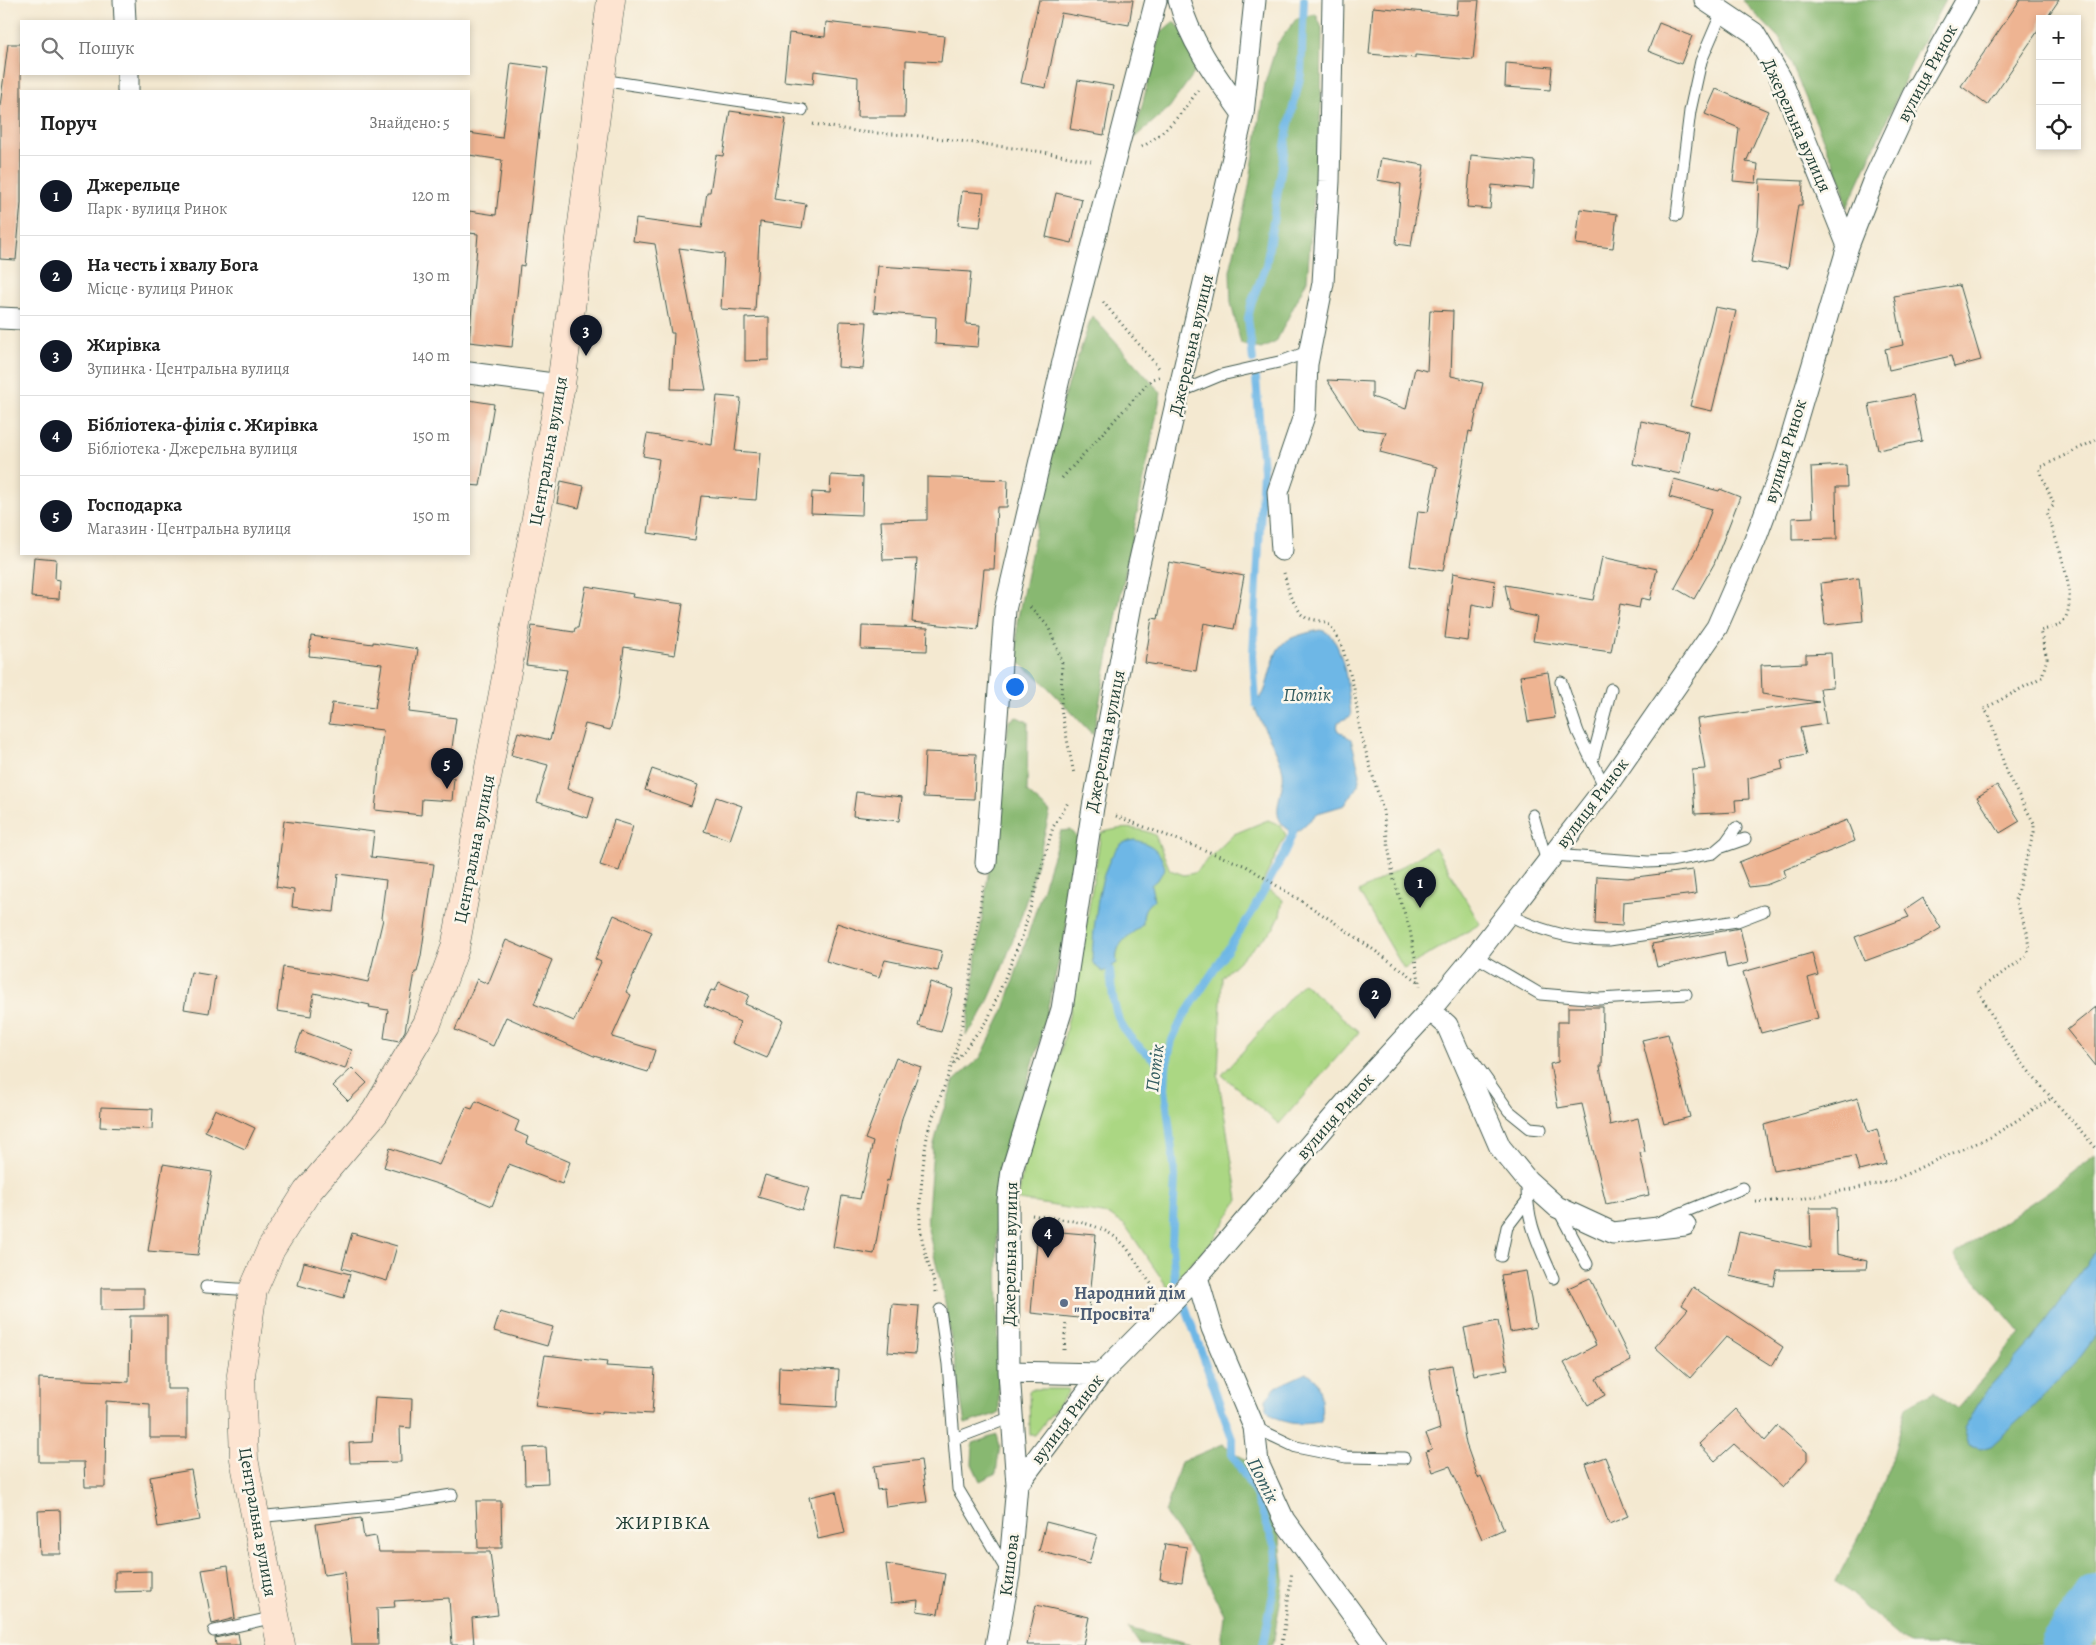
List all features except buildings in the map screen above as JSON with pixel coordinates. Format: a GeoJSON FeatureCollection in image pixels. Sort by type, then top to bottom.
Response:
{"type":"FeatureCollection","features":[{"type":"Feature","properties":{"kind":"street"},"geometry":{"type":"LineString","coordinates":[[124,0],[125,20]]}},
{"type":"Feature","properties":{"kind":"street","name":"Центральна вулиця"},"geometry":{"type":"LineString","coordinates":[[281,1645],[244,1459],[241,1375],[253,1290],[271,1249],[307,1192],[375,1112],[413,1048],[427,1024],[455,948],[561,385],[611,0]]}},
{"type":"Feature","properties":{"kind":"street"},"geometry":{"type":"LineString","coordinates":[[986,863],[1005,610],[1084,278],[1156,0]]}},
{"type":"Feature","properties":{"kind":"street"},"geometry":{"type":"LineString","coordinates":[[1179,0],[1183,17],[1211,69],[1243,114]]}},
{"type":"Feature","properties":{"kind":"street","name":"Джерельна вулиця"},"geometry":{"type":"LineString","coordinates":[[1017,1485],[1009,1372],[1008,1211],[1012,1170],[1062,1010],[1093,804],[1138,568],[1243,114],[1255,0]]}},
{"type":"Feature","properties":{"kind":"street"},"geometry":{"type":"LineString","coordinates":[[1282,550],[1278,492],[1305,412],[1307,364],[1323,283],[1329,181],[1333,0]]}},
{"type":"Feature","properties":{"kind":"street","name":"Джерельна вулиця"},"geometry":{"type":"LineString","coordinates":[[1705,0],[1754,33],[1780,77],[1848,246]]}},
{"type":"Feature","properties":{"kind":"street","name":"вулиця Ринок"},"geometry":{"type":"LineString","coordinates":[[1017,1485],[1101,1374],[1198,1276],[1360,1086],[1430,1010],[1475,956],[1605,788],[1717,627],[1755,540],[1784,462],[1806,382],[1848,246],[1874,179],[1913,95],[1967,0]]}},
{"type":"Feature","properties":{"kind":"street"},"geometry":{"type":"LineString","coordinates":[[128,75],[128,90]]}},
{"type":"Feature","properties":{"kind":"street"},"geometry":{"type":"LineString","coordinates":[[0,318],[20,319]]}},
{"type":"Feature","properties":{"kind":"street"},"geometry":{"type":"LineString","coordinates":[[470,372],[561,385]]}},
{"type":"Feature","properties":{"kind":"street"},"geometry":{"type":"LineString","coordinates":[[1430,1010],[1447,1025],[1500,1147],[1527,1190],[1557,1207],[1613,1233],[1685,1225]]}},
{"type":"Feature","properties":{"kind":"street"},"geometry":{"type":"LineString","coordinates":[[1198,1276],[1212,1328],[1254,1427],[1258,1463],[1284,1520],[1375,1645]]}},
{"type":"Feature","properties":{"kind":"street"},"geometry":{"type":"LineString","coordinates":[[1009,1372],[1101,1374]]}},
{"type":"Feature","properties":{"kind":"street","name":"Кишова"},"geometry":{"type":"LineString","coordinates":[[996,1645],[1010,1575],[1017,1485]]}},
{"type":"Feature","properties":{"kind":"lane"},"geometry":{"type":"LineString","coordinates":[[1677,215],[1690,111],[1701,61],[1722,12]]}},
{"type":"Feature","properties":{"kind":"lane"},"geometry":{"type":"LineString","coordinates":[[601,80],[802,110]]}},
{"type":"Feature","properties":{"kind":"lane"},"geometry":{"type":"LineString","coordinates":[[1180,392],[1221,376],[1283,361],[1310,352]]}},
{"type":"Feature","properties":{"kind":"lane"},"geometry":{"type":"LineString","coordinates":[[1561,682],[1578,732],[1605,788]]}},
{"type":"Feature","properties":{"kind":"lane"},"geometry":{"type":"LineString","coordinates":[[1592,761],[1610,689]]}},
{"type":"Feature","properties":{"kind":"lane"},"geometry":{"type":"LineString","coordinates":[[1534,815],[1550,858],[1648,862],[1670,861],[1714,852],[1736,828]]}},
{"type":"Feature","properties":{"kind":"lane"},"geometry":{"type":"LineString","coordinates":[[1718,848],[1745,839]]}},
{"type":"Feature","properties":{"kind":"lane"},"geometry":{"type":"LineString","coordinates":[[1507,914],[1530,926],[1553,933],[1590,940],[1609,940],[1737,920],[1763,911]]}},
{"type":"Feature","properties":{"kind":"lane"},"geometry":{"type":"LineString","coordinates":[[1475,956],[1540,994],[1599,999],[1686,994]]}},
{"type":"Feature","properties":{"kind":"lane"},"geometry":{"type":"LineString","coordinates":[[1447,1025],[1509,1111],[1530,1128],[1541,1129]]}},
{"type":"Feature","properties":{"kind":"lane"},"geometry":{"type":"LineString","coordinates":[[1645,1229],[1665,1218],[1743,1188]]}},
{"type":"Feature","properties":{"kind":"lane"},"geometry":{"type":"LineString","coordinates":[[1500,1256],[1507,1227],[1527,1190]]}},
{"type":"Feature","properties":{"kind":"lane"},"geometry":{"type":"LineString","coordinates":[[1527,1190],[1531,1229],[1553,1278]]}},
{"type":"Feature","properties":{"kind":"lane"},"geometry":{"type":"LineString","coordinates":[[1557,1207],[1587,1264]]}},
{"type":"Feature","properties":{"kind":"lane"},"geometry":{"type":"LineString","coordinates":[[206,1287],[253,1290]]}},
{"type":"Feature","properties":{"kind":"lane"},"geometry":{"type":"LineString","coordinates":[[940,1310],[948,1364],[958,1489],[1010,1575]]}},
{"type":"Feature","properties":{"kind":"lane"},"geometry":{"type":"LineString","coordinates":[[954,1439],[1012,1417]]}},
{"type":"Feature","properties":{"kind":"lane"},"geometry":{"type":"LineString","coordinates":[[1254,1427],[1296,1447],[1346,1458],[1404,1458]]}},
{"type":"Feature","properties":{"kind":"lane"},"geometry":{"type":"LineString","coordinates":[[256,1517],[395,1504],[452,1496]]}},
{"type":"Feature","properties":{"kind":"lane"},"geometry":{"type":"LineString","coordinates":[[214,1631],[275,1617]]}},
{"type":"Feature","properties":{"kind":"path"},"geometry":{"type":"LineString","coordinates":[[802,110],[806,122],[861,132],[922,136],[1043,152],[1113,165],[1160,136],[1186,108],[1211,69]]}},
{"type":"Feature","properties":{"kind":"path"},"geometry":{"type":"LineString","coordinates":[[1059,481],[1152,379],[1166,374],[1084,278]]}},
{"type":"Feature","properties":{"kind":"path"},"geometry":{"type":"LineString","coordinates":[[2096,440],[2039,468],[2054,505],[2047,512],[2068,583],[2070,598],[2068,615],[2059,625],[2040,631],[2047,658],[2042,677],[1984,709],[1989,715],[2007,774],[2034,823],[2034,832],[2015,900],[2026,932],[2029,949],[2024,958],[1978,990],[2007,1043],[2050,1099],[2096,1148]]}},
{"type":"Feature","properties":{"kind":"path"},"geometry":{"type":"LineString","coordinates":[[1282,550],[1286,584],[1296,606],[1306,618],[1325,622],[1331,626],[1342,646],[1354,688],[1360,731],[1383,811],[1393,877],[1410,930],[1418,982],[1430,1010]]}},
{"type":"Feature","properties":{"kind":"path"},"geometry":{"type":"LineString","coordinates":[[1014,572],[1028,604],[1048,626],[1062,661],[1061,709],[1076,788],[1093,804],[1246,866],[1382,955],[1418,982]]}},
{"type":"Feature","properties":{"kind":"path"},"geometry":{"type":"LineString","coordinates":[[952,1065],[988,1019],[1023,934],[1053,828],[1076,788]]}},
{"type":"Feature","properties":{"kind":"path"},"geometry":{"type":"LineString","coordinates":[[940,1310],[931,1267],[921,1243],[920,1215],[930,1127],[952,1065],[967,1000],[986,863]]}},
{"type":"Feature","properties":{"kind":"path"},"geometry":{"type":"LineString","coordinates":[[1754,1202],[1810,1197],[1892,1182],[1936,1160],[1992,1137],[2050,1099]]}},
{"type":"Feature","properties":{"kind":"path"},"geometry":{"type":"LineString","coordinates":[[1008,1211],[1088,1223],[1108,1231],[1125,1246],[1142,1274],[1170,1303]]}},
{"type":"Feature","properties":{"kind":"path"},"geometry":{"type":"LineString","coordinates":[[1063,1373],[1066,1321]]}},
{"type":"Feature","properties":{"kind":"path"},"geometry":{"type":"LineString","coordinates":[[1282,1645],[1297,1538]]}},
{"type":"Feature","properties":{"kind":"green space"},"geometry":{"type":"Polygon","coordinates":[[[1742,0],[1945,0],[1917,53],[1847,208],[1841,181],[1781,40],[1742,0]]]}},
{"type":"Feature","properties":{"kind":"green space"},"geometry":{"type":"Polygon","coordinates":[[[1316,14],[1322,28],[1321,107],[1307,280],[1276,342],[1261,349],[1241,344],[1231,303],[1230,271],[1249,187],[1265,83],[1277,44],[1297,18],[1316,14]]]}},
{"type":"Feature","properties":{"kind":"green space"},"geometry":{"type":"Polygon","coordinates":[[[1173,22],[1185,31],[1203,61],[1169,108],[1134,138],[1160,33],[1173,22]]]}},
{"type":"Feature","properties":{"kind":"green space"},"geometry":{"type":"Polygon","coordinates":[[[1092,316],[1161,393],[1093,735],[1040,679],[1017,661],[1017,622],[1063,400],[1092,316]]]}},
{"type":"Feature","properties":{"kind":"green space"},"geometry":{"type":"Polygon","coordinates":[[[1017,717],[1028,722],[1027,792],[1050,812],[1014,938],[985,1008],[966,1035],[1009,721],[1017,717]]]}},
{"type":"Feature","properties":{"kind":"green space"},"geometry":{"type":"Polygon","coordinates":[[[1268,820],[1280,825],[1286,835],[1262,884],[1283,900],[1280,915],[1274,928],[1222,977],[1218,1075],[1238,1200],[1212,1242],[1168,1288],[1125,1225],[1109,1215],[1019,1200],[1025,1162],[1061,1050],[1083,942],[1101,833],[1128,828],[1155,835],[1170,870],[1184,875],[1194,873],[1234,834],[1268,820]]]}},
{"type":"Feature","properties":{"kind":"green space"},"geometry":{"type":"Polygon","coordinates":[[[1071,830],[1078,838],[1065,935],[1039,1044],[1002,1162],[997,1232],[999,1413],[965,1424],[945,1302],[927,1225],[933,1148],[941,1117],[954,1081],[981,1057],[1004,1010],[1061,831],[1071,830]]]}},
{"type":"Feature","properties":{"kind":"green space"},"geometry":{"type":"Polygon","coordinates":[[[1435,847],[1480,924],[1404,969],[1359,892],[1435,847]]]}},
{"type":"Feature","properties":{"kind":"green space"},"geometry":{"type":"Polygon","coordinates":[[[1303,983],[1359,1032],[1279,1124],[1222,1075],[1303,983]]]}},
{"type":"Feature","properties":{"kind":"green space"},"geometry":{"type":"Polygon","coordinates":[[[2096,1155],[2096,1645],[1910,1645],[1836,1581],[1870,1515],[1893,1457],[1906,1407],[1934,1391],[1957,1409],[2021,1333],[1954,1255],[2046,1193],[2096,1155]]]}},
{"type":"Feature","properties":{"kind":"green space"},"geometry":{"type":"Polygon","coordinates":[[[1031,1389],[1068,1389],[1069,1391],[1035,1435],[1030,1435],[1029,1391],[1031,1389]]]}},
{"type":"Feature","properties":{"kind":"green space"},"geometry":{"type":"Polygon","coordinates":[[[997,1435],[1000,1446],[996,1473],[980,1481],[972,1464],[973,1443],[997,1435]]]}},
{"type":"Feature","properties":{"kind":"green space"},"geometry":{"type":"Polygon","coordinates":[[[1223,1444],[1246,1461],[1280,1538],[1284,1579],[1273,1645],[1221,1645],[1224,1614],[1195,1556],[1165,1513],[1181,1462],[1223,1444]]]}},
{"type":"Feature","properties":{"kind":"green space"},"geometry":{"type":"Polygon","coordinates":[[[1128,1628],[1190,1645],[1140,1645],[1128,1628]]]}},
{"type":"Feature","properties":{"kind":"water","name":"Потік"},"geometry":{"type":"Polygon","coordinates":[[[1320,630],[1328,633],[1335,641],[1344,666],[1351,716],[1338,722],[1337,730],[1351,739],[1360,774],[1358,785],[1345,805],[1318,813],[1297,832],[1293,832],[1284,826],[1280,820],[1278,804],[1283,772],[1278,756],[1255,708],[1265,690],[1273,662],[1280,647],[1293,637],[1320,630]]]}},
{"type":"Feature","properties":{"kind":"water"},"geometry":{"type":"Polygon","coordinates":[[[1134,840],[1150,846],[1158,852],[1165,868],[1159,878],[1151,885],[1154,900],[1145,910],[1143,924],[1120,945],[1117,963],[1103,972],[1093,964],[1092,956],[1098,898],[1107,867],[1113,855],[1121,844],[1134,840]]]}},
{"type":"Feature","properties":{"kind":"water"},"geometry":{"type":"Polygon","coordinates":[[[2096,1250],[2096,1336],[2078,1360],[2030,1410],[1991,1446],[1981,1449],[1969,1446],[1964,1428],[1985,1393],[2031,1342],[2096,1250]]]}},
{"type":"Feature","properties":{"kind":"water"},"geometry":{"type":"Polygon","coordinates":[[[1306,1373],[1315,1379],[1320,1392],[1322,1418],[1320,1422],[1297,1424],[1278,1419],[1272,1415],[1266,1409],[1266,1399],[1276,1387],[1306,1373]]]}},
{"type":"Feature","properties":{"kind":"waterway"},"geometry":{"type":"LineString","coordinates":[[1253,360],[1248,318],[1252,301],[1266,266],[1288,128],[1301,74],[1304,0]]}},
{"type":"Feature","properties":{"kind":"waterway"},"geometry":{"type":"LineString","coordinates":[[1256,378],[1263,471],[1253,655],[1256,704]]}},
{"type":"Feature","properties":{"kind":"waterway","name":"Потік"},"geometry":{"type":"LineString","coordinates":[[1175,1279],[1172,1245],[1175,1176],[1165,1089],[1166,1068],[1172,1040],[1182,1019],[1251,914],[1285,852],[1293,832]]}},
{"type":"Feature","properties":{"kind":"waterway"},"geometry":{"type":"LineString","coordinates":[[1110,970],[1114,1004],[1123,1027],[1139,1047],[1166,1068]]}},
{"type":"Feature","properties":{"kind":"waterway","name":"Потік"},"geometry":{"type":"LineString","coordinates":[[1185,1306],[1232,1438],[1232,1454],[1255,1493],[1275,1547],[1277,1574],[1263,1645]]}},
{"type":"Feature","properties":{"kind":"waterway"},"geometry":{"type":"LineString","coordinates":[[2063,1645],[2096,1598]]}},
{"type":"Feature","properties":{"kind":"place","name":"Жирівка"},"geometry":{"type":"Point","coordinates":[586,356]}},
{"type":"Feature","properties":{"kind":"place","name":"Господарка"},"geometry":{"type":"Point","coordinates":[447,789]}},
{"type":"Feature","properties":{"kind":"place","name":"Джерельце"},"geometry":{"type":"Point","coordinates":[1420,908]}},
{"type":"Feature","properties":{"kind":"place","name":"На честь і хвалу Бога"},"geometry":{"type":"Point","coordinates":[1375,1019]}},
{"type":"Feature","properties":{"kind":"place","name":"Бібліотека-філія с. Жирівка"},"geometry":{"type":"Point","coordinates":[1048,1258]}},
{"type":"Feature","properties":{"kind":"place","name":"Народний дім \"Просвіта\""},"geometry":{"type":"Point","coordinates":[1064,1303]}},
{"type":"Feature","properties":{"kind":"district","name":"ЖИРІВКА"},"geometry":{"type":"Point","coordinates":[663,1522]}}]}
